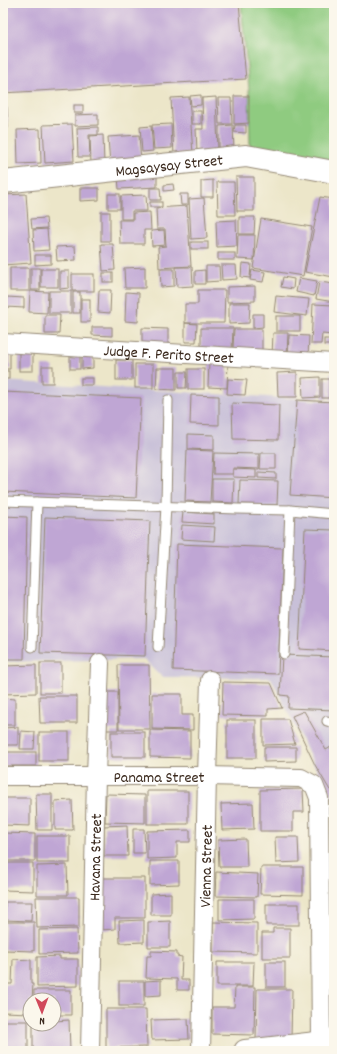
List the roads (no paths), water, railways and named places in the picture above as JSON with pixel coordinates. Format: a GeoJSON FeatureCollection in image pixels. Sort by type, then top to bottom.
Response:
{"type":"FeatureCollection","features":[{"type":"Feature","properties":{"kind":"street","name":"Magsaysay Street"},"geometry":{"type":"LineString","coordinates":[[3,182],[246,156],[334,172]]}},
{"type":"Feature","properties":{"kind":"street","name":"Judge F. Perito Street"},"geometry":{"type":"LineString","coordinates":[[3,343],[334,363]]}},
{"type":"Feature","properties":{"kind":"street","name":"Havana Street"},"geometry":{"type":"LineString","coordinates":[[90,1051],[100,663]]}},
{"type":"Feature","properties":{"kind":"street","name":"Vienna Street"},"geometry":{"type":"LineString","coordinates":[[201,1051],[206,776],[210,680]]}},
{"type":"Feature","properties":{"kind":"street","name":"Panama Street"},"geometry":{"type":"LineString","coordinates":[[3,776],[206,776],[301,778],[314,785],[319,798],[327,1042]]}},
{"type":"Feature","properties":{"kind":"street"},"geometry":{"type":"LineString","coordinates":[[245,1051],[327,1042]]}},
{"type":"Feature","properties":{"kind":"lane"},"geometry":{"type":"LineString","coordinates":[[158,647],[166,506],[168,400]]}},
{"type":"Feature","properties":{"kind":"lane"},"geometry":{"type":"LineString","coordinates":[[3,501],[290,510],[334,514]]}},
{"type":"Feature","properties":{"kind":"lane"},"geometry":{"type":"LineString","coordinates":[[32,647],[37,502]]}},
{"type":"Feature","properties":{"kind":"lane"},"geometry":{"type":"LineString","coordinates":[[284,654],[290,510]]}}]}
